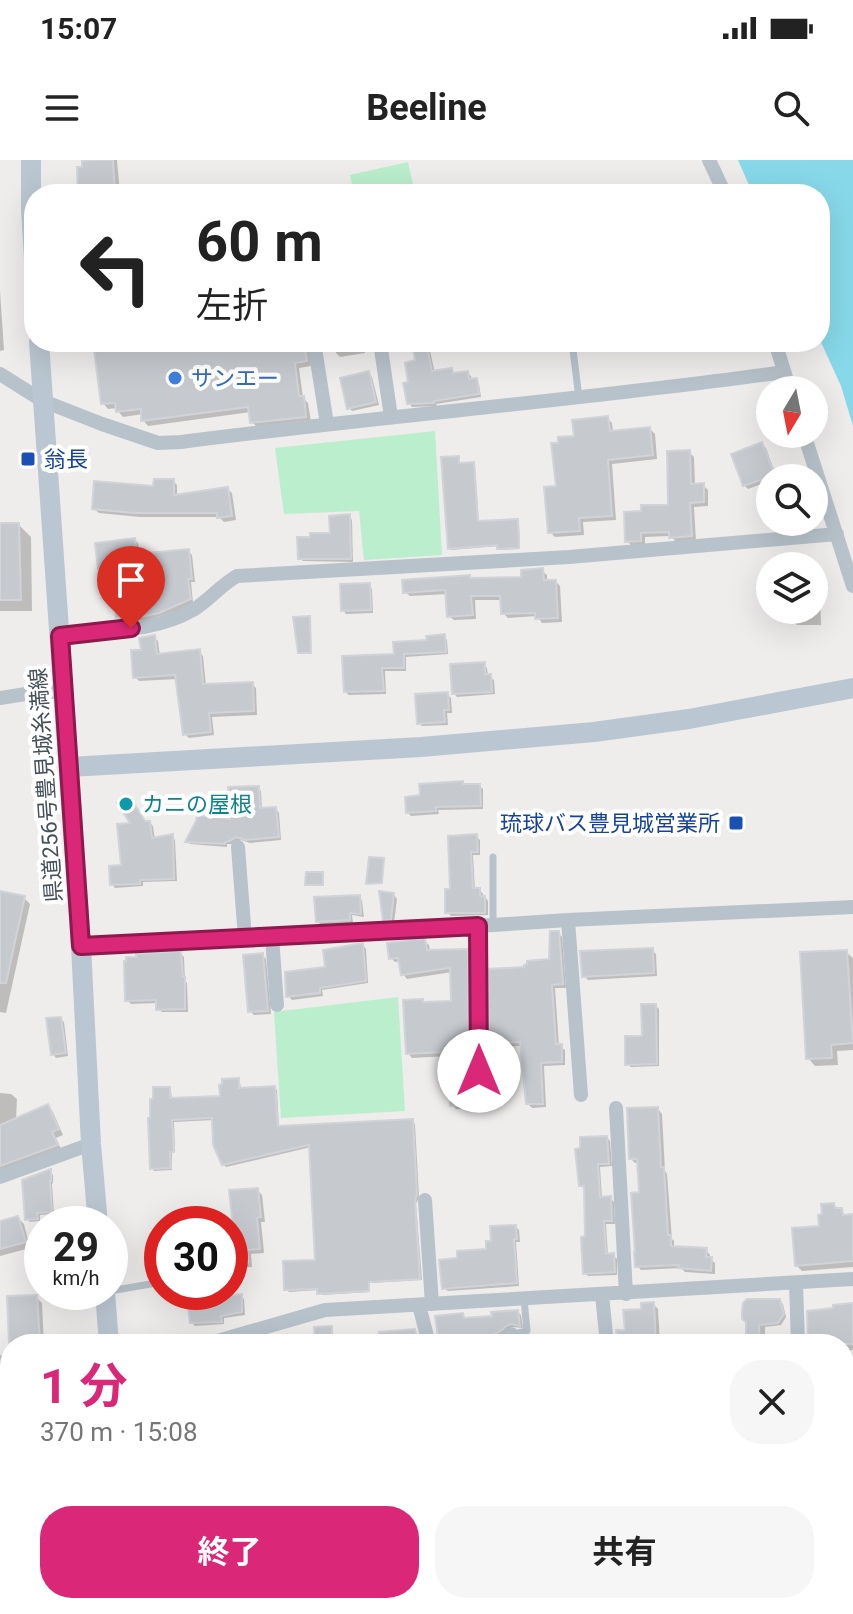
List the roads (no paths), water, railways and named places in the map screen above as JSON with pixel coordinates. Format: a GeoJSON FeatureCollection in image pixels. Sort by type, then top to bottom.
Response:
{"type":"FeatureCollection","features":[{"type":"Feature","properties":{"kind":"main road"},"geometry":{"type":"LineString","coordinates":[[24,160],[27,184]]}},
{"type":"Feature","properties":{"kind":"main road"},"geometry":{"type":"LineString","coordinates":[[31,160],[31,184]]}},
{"type":"Feature","properties":{"kind":"main road","name":"県道256号豊見城糸満線"},"geometry":{"type":"LineString","coordinates":[[40,352],[96,1206]]}},
{"type":"Feature","properties":{"kind":"main road"},"geometry":{"type":"LineString","coordinates":[[69,767],[421,747],[594,732],[689,719],[853,688]]}},
{"type":"Feature","properties":{"kind":"main road"},"geometry":{"type":"LineString","coordinates":[[108,1310],[109,1334]]}},
{"type":"Feature","properties":{"kind":"street"},"geometry":{"type":"LineString","coordinates":[[709,160],[720,184]]}},
{"type":"Feature","properties":{"kind":"street"},"geometry":{"type":"LineString","coordinates":[[316,352],[327,424]]}},
{"type":"Feature","properties":{"kind":"street"},"geometry":{"type":"LineString","coordinates":[[381,352],[391,417]]}},
{"type":"Feature","properties":{"kind":"street"},"geometry":{"type":"LineString","coordinates":[[778,352],[785,376]]}},
{"type":"Feature","properties":{"kind":"street"},"geometry":{"type":"LineString","coordinates":[[0,374],[43,401],[158,443],[579,398],[784,372]]}},
{"type":"Feature","properties":{"kind":"street"},"geometry":{"type":"LineString","coordinates":[[809,448],[853,586]]}},
{"type":"Feature","properties":{"kind":"street"},"geometry":{"type":"LineString","coordinates":[[60,636],[153,626],[196,608],[237,576],[569,557],[837,534]]}},
{"type":"Feature","properties":{"kind":"street"},"geometry":{"type":"LineString","coordinates":[[0,698],[64,691]]}},
{"type":"Feature","properties":{"kind":"street"},"geometry":{"type":"LineString","coordinates":[[238,847],[245,938]]}},
{"type":"Feature","properties":{"kind":"street"},"geometry":{"type":"LineString","coordinates":[[81,946],[853,907]]}},
{"type":"Feature","properties":{"kind":"street"},"geometry":{"type":"LineString","coordinates":[[568,920],[581,1095]]}},
{"type":"Feature","properties":{"kind":"street"},"geometry":{"type":"LineString","coordinates":[[479,1071],[486,926]]}},
{"type":"Feature","properties":{"kind":"street"},"geometry":{"type":"LineString","coordinates":[[272,937],[277,1005]]}},
{"type":"Feature","properties":{"kind":"street"},"geometry":{"type":"LineString","coordinates":[[616,1108],[626,1294]]}},
{"type":"Feature","properties":{"kind":"street"},"geometry":{"type":"LineString","coordinates":[[0,1177],[91,1144]]}},
{"type":"Feature","properties":{"kind":"street"},"geometry":{"type":"LineString","coordinates":[[425,1200],[428,1334]]}},
{"type":"Feature","properties":{"kind":"street"},"geometry":{"type":"LineString","coordinates":[[242,1334],[325,1310],[853,1279]]}},
{"type":"Feature","properties":{"kind":"street"},"geometry":{"type":"LineString","coordinates":[[796,1283],[798,1334]]}},
{"type":"Feature","properties":{"kind":"street"},"geometry":{"type":"LineString","coordinates":[[602,1295],[606,1334]]}},
{"type":"Feature","properties":{"kind":"lane"},"geometry":{"type":"LineString","coordinates":[[573,352],[579,398]]}},
{"type":"Feature","properties":{"kind":"lane"},"geometry":{"type":"LineString","coordinates":[[486,926],[493,857]]}},
{"type":"Feature","properties":{"kind":"lane"},"geometry":{"type":"LineString","coordinates":[[521,1334],[527,1331],[524,1299]]}},
{"type":"Feature","properties":{"kind":"water"},"geometry":{"type":"Polygon","coordinates":[[[738,160],[853,160],[853,426],[841,386],[825,352],[830,352],[830,184],[749,184],[738,160]]]}},
{"type":"Feature","properties":{"kind":"place","name":"サンエー"},"geometry":{"type":"Point","coordinates":[175,378]}},
{"type":"Feature","properties":{"kind":"place","name":"翁長"},"geometry":{"type":"Point","coordinates":[28,459]}},
{"type":"Feature","properties":{"kind":"place","name":"カニの屋根"},"geometry":{"type":"Point","coordinates":[126,804]}},
{"type":"Feature","properties":{"kind":"place","name":"琉球バス豊見城営業所"},"geometry":{"type":"Point","coordinates":[736,823]}}]}
